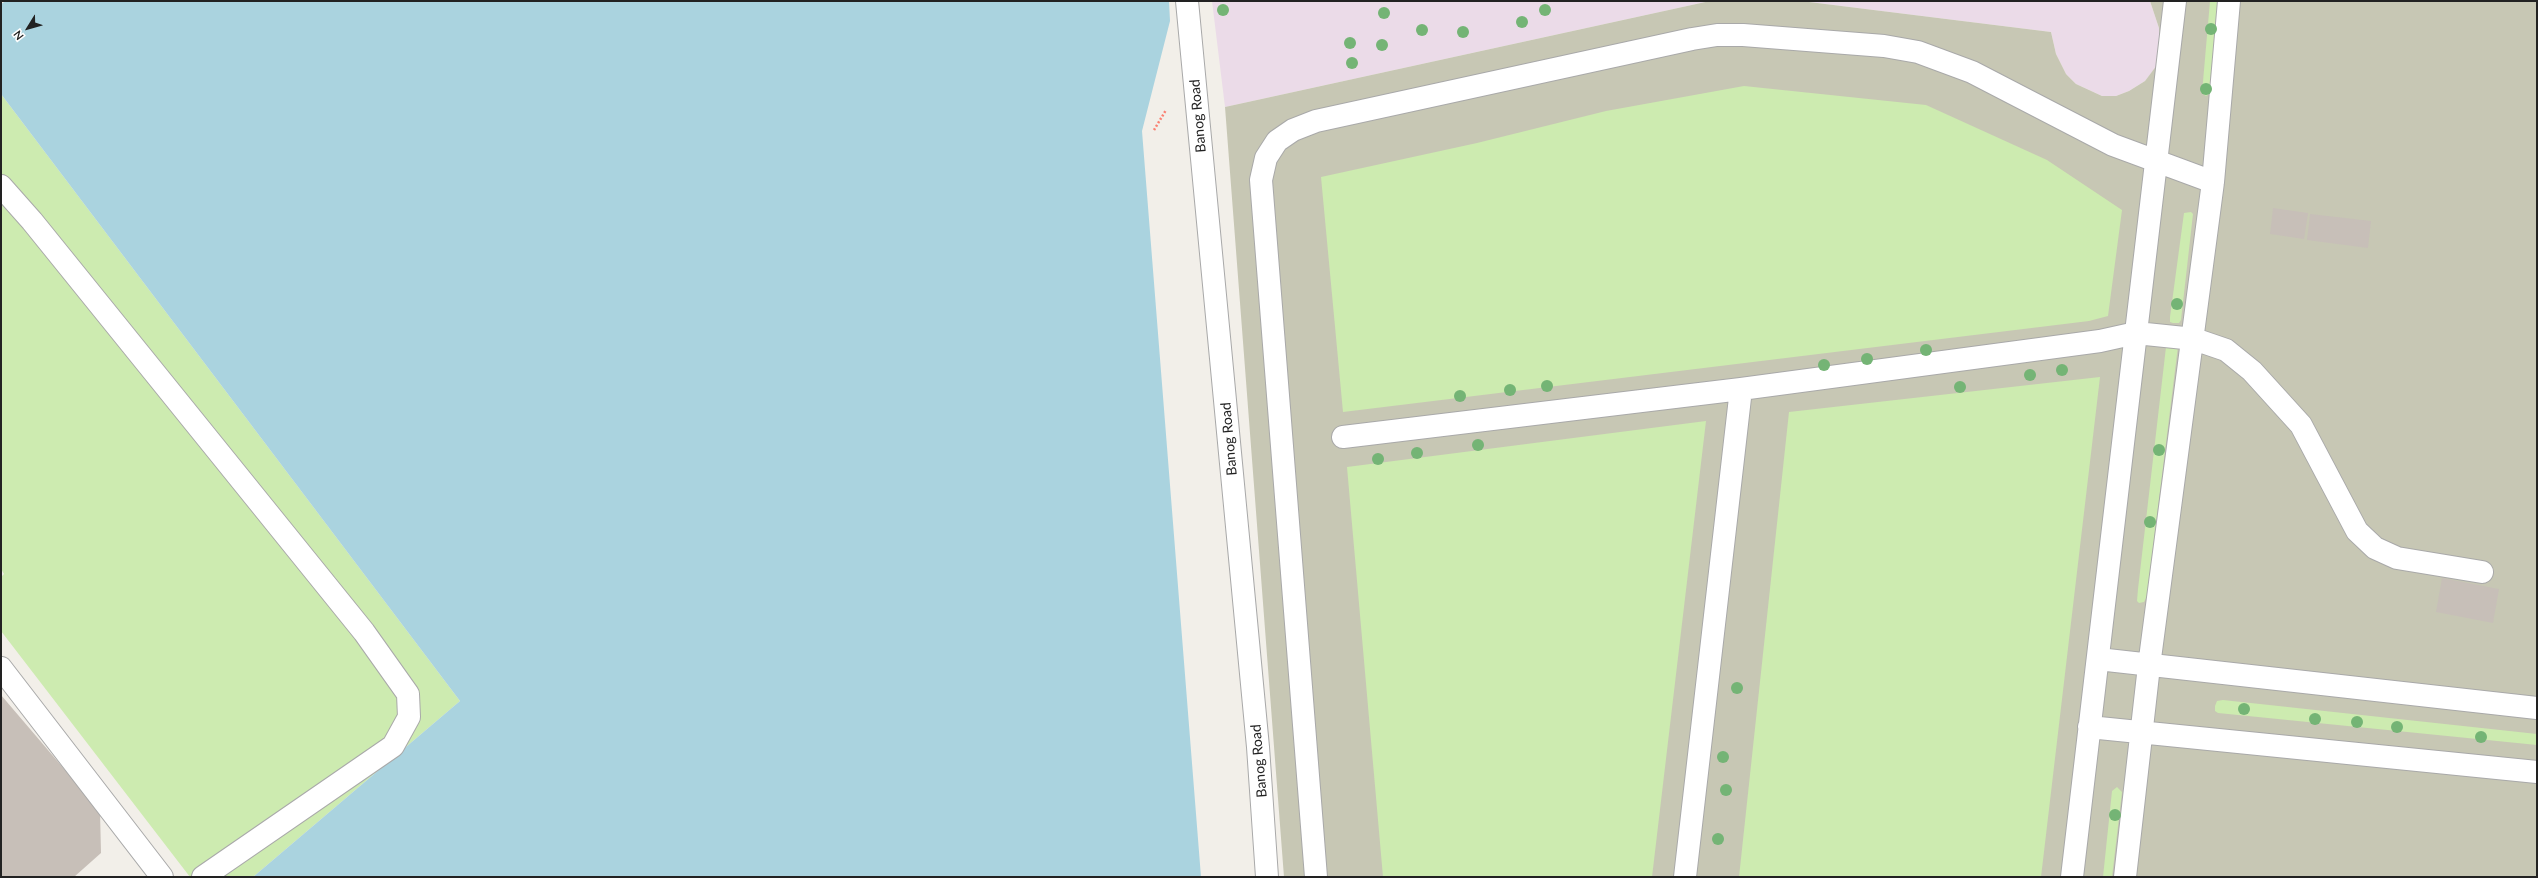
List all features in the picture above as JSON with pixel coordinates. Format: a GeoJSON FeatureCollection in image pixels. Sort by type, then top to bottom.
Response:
{"type":"FeatureCollection","features":[{"type":"Feature","properties":{"kind":"lane","name":"Banog Road"},"geometry":{"type":"LineString","coordinates":[[1187,1],[1258,746],[1267,877]]}},
{"type":"Feature","properties":{"kind":"lane"},"geometry":{"type":"LineString","coordinates":[[2072,877],[2174,1]]}},
{"type":"Feature","properties":{"kind":"lane"},"geometry":{"type":"LineString","coordinates":[[2125,877],[2149,666],[2194,339],[2213,182],[2229,1]]}},
{"type":"Feature","properties":{"kind":"lane"},"geometry":{"type":"LineString","coordinates":[[1316,877],[1261,180],[1266,158],[1277,141],[1293,130],[1316,121],[1692,39],[1717,35],[1742,35],[1884,46],[1918,52],[1972,72],[2072,126],[2113,146],[2213,182]]}},
{"type":"Feature","properties":{"kind":"lane"},"geometry":{"type":"LineString","coordinates":[[1,186],[32,221],[364,632],[408,694],[409,717],[393,746],[203,877]]}},
{"type":"Feature","properties":{"kind":"lane"},"geometry":{"type":"LineString","coordinates":[[1343,437],[1741,389],[2100,341],[2136,333],[2194,339],[2226,350],[2252,370],[2301,425],[2357,531],[2375,548],[2397,558],[2482,572]]}},
{"type":"Feature","properties":{"kind":"lane"},"geometry":{"type":"LineString","coordinates":[[1685,877],[1741,389]]}},
{"type":"Feature","properties":{"kind":"lane"},"geometry":{"type":"LineString","coordinates":[[2098,659],[2149,666],[2537,708]]}},
{"type":"Feature","properties":{"kind":"lane"},"geometry":{"type":"LineString","coordinates":[[1,668],[162,877]]}},
{"type":"Feature","properties":{"kind":"lane"},"geometry":{"type":"LineString","coordinates":[[2089,727],[2537,772]]}},
{"type":"Feature","properties":{"kind":"shaded area"},"geometry":{"type":"Polygon","coordinates":[[[1212,1],[1710,1],[1225,107],[1212,1]]]}},
{"type":"Feature","properties":{"kind":"shaded area"},"geometry":{"type":"Polygon","coordinates":[[[1710,1],[1801,1],[2051,32],[2056,54],[2066,74],[2076,84],[2102,96],[2116,96],[2129,91],[2145,81],[2160,61],[2159,28],[2150,1],[2537,1],[2537,877],[1284,877],[1225,107],[1710,1]]]}},
{"type":"Feature","properties":{"kind":"shaded area"},"geometry":{"type":"Polygon","coordinates":[[[1801,1],[2150,1],[2159,28],[2161,61],[2145,81],[2129,91],[2116,96],[2102,96],[2076,84],[2066,74],[2056,54],[2051,32],[1801,1]]]}},
{"type":"Feature","properties":{"kind":"green space"},"geometry":{"type":"Polygon","coordinates":[[[2210,1],[2218,1],[2209,94],[2206,96],[2202,93],[2210,1]]]}},
{"type":"Feature","properties":{"kind":"green space"},"geometry":{"type":"Polygon","coordinates":[[[1744,86],[1926,105],[2047,160],[2122,210],[2108,316],[2089,321],[1343,412],[1321,177],[1477,143],[1606,111],[1744,86]]]}},
{"type":"Feature","properties":{"kind":"green space"},"geometry":{"type":"Polygon","coordinates":[[[1,94],[460,701],[253,877],[190,877],[1,631],[1,577],[4,574],[1,569],[1,94]]]}},
{"type":"Feature","properties":{"kind":"green space"},"geometry":{"type":"Polygon","coordinates":[[[2191,212],[2193,214],[2181,320],[2179,323],[2173,323],[2170,322],[2170,317],[2184,213],[2191,212]]]}},
{"type":"Feature","properties":{"kind":"green space"},"geometry":{"type":"Polygon","coordinates":[[[2178,346],[2147,596],[2144,602],[2139,603],[2137,601],[2138,589],[2166,347],[2178,346]]]}},
{"type":"Feature","properties":{"kind":"green space"},"geometry":{"type":"Polygon","coordinates":[[[2100,377],[2041,877],[1739,877],[1789,412],[2100,377]]]}},
{"type":"Feature","properties":{"kind":"green space"},"geometry":{"type":"Polygon","coordinates":[[[1706,421],[1652,877],[1383,877],[1347,467],[1706,421]]]}},
{"type":"Feature","properties":{"kind":"green space"},"geometry":{"type":"Polygon","coordinates":[[[2223,700],[2537,734],[2537,745],[2218,713],[2215,711],[2215,706],[2217,701],[2223,700]]]}},
{"type":"Feature","properties":{"kind":"green space"},"geometry":{"type":"Polygon","coordinates":[[[2117,787],[2122,792],[2112,877],[2103,877],[2112,791],[2117,787]]]}},
{"type":"Feature","properties":{"kind":"water"},"geometry":{"type":"Polygon","coordinates":[[[6,1],[1169,1],[1170,21],[1142,131],[1201,877],[253,877],[460,701],[1,94],[1,4],[6,1]]]}},
{"type":"Feature","properties":{"kind":"building"},"geometry":{"type":"Polygon","coordinates":[[[2273,208],[2308,213],[2304,239],[2270,234],[2273,208]]]}},
{"type":"Feature","properties":{"kind":"building"},"geometry":{"type":"Polygon","coordinates":[[[2310,214],[2371,221],[2368,248],[2307,240],[2310,214]]]}},
{"type":"Feature","properties":{"kind":"building"},"geometry":{"type":"Polygon","coordinates":[[[2442,578],[2499,589],[2493,623],[2436,612],[2442,578]]]}},
{"type":"Feature","properties":{"kind":"building"},"geometry":{"type":"Polygon","coordinates":[[[1,695],[100,811],[101,853],[74,877],[1,877],[1,695]]]}}]}
